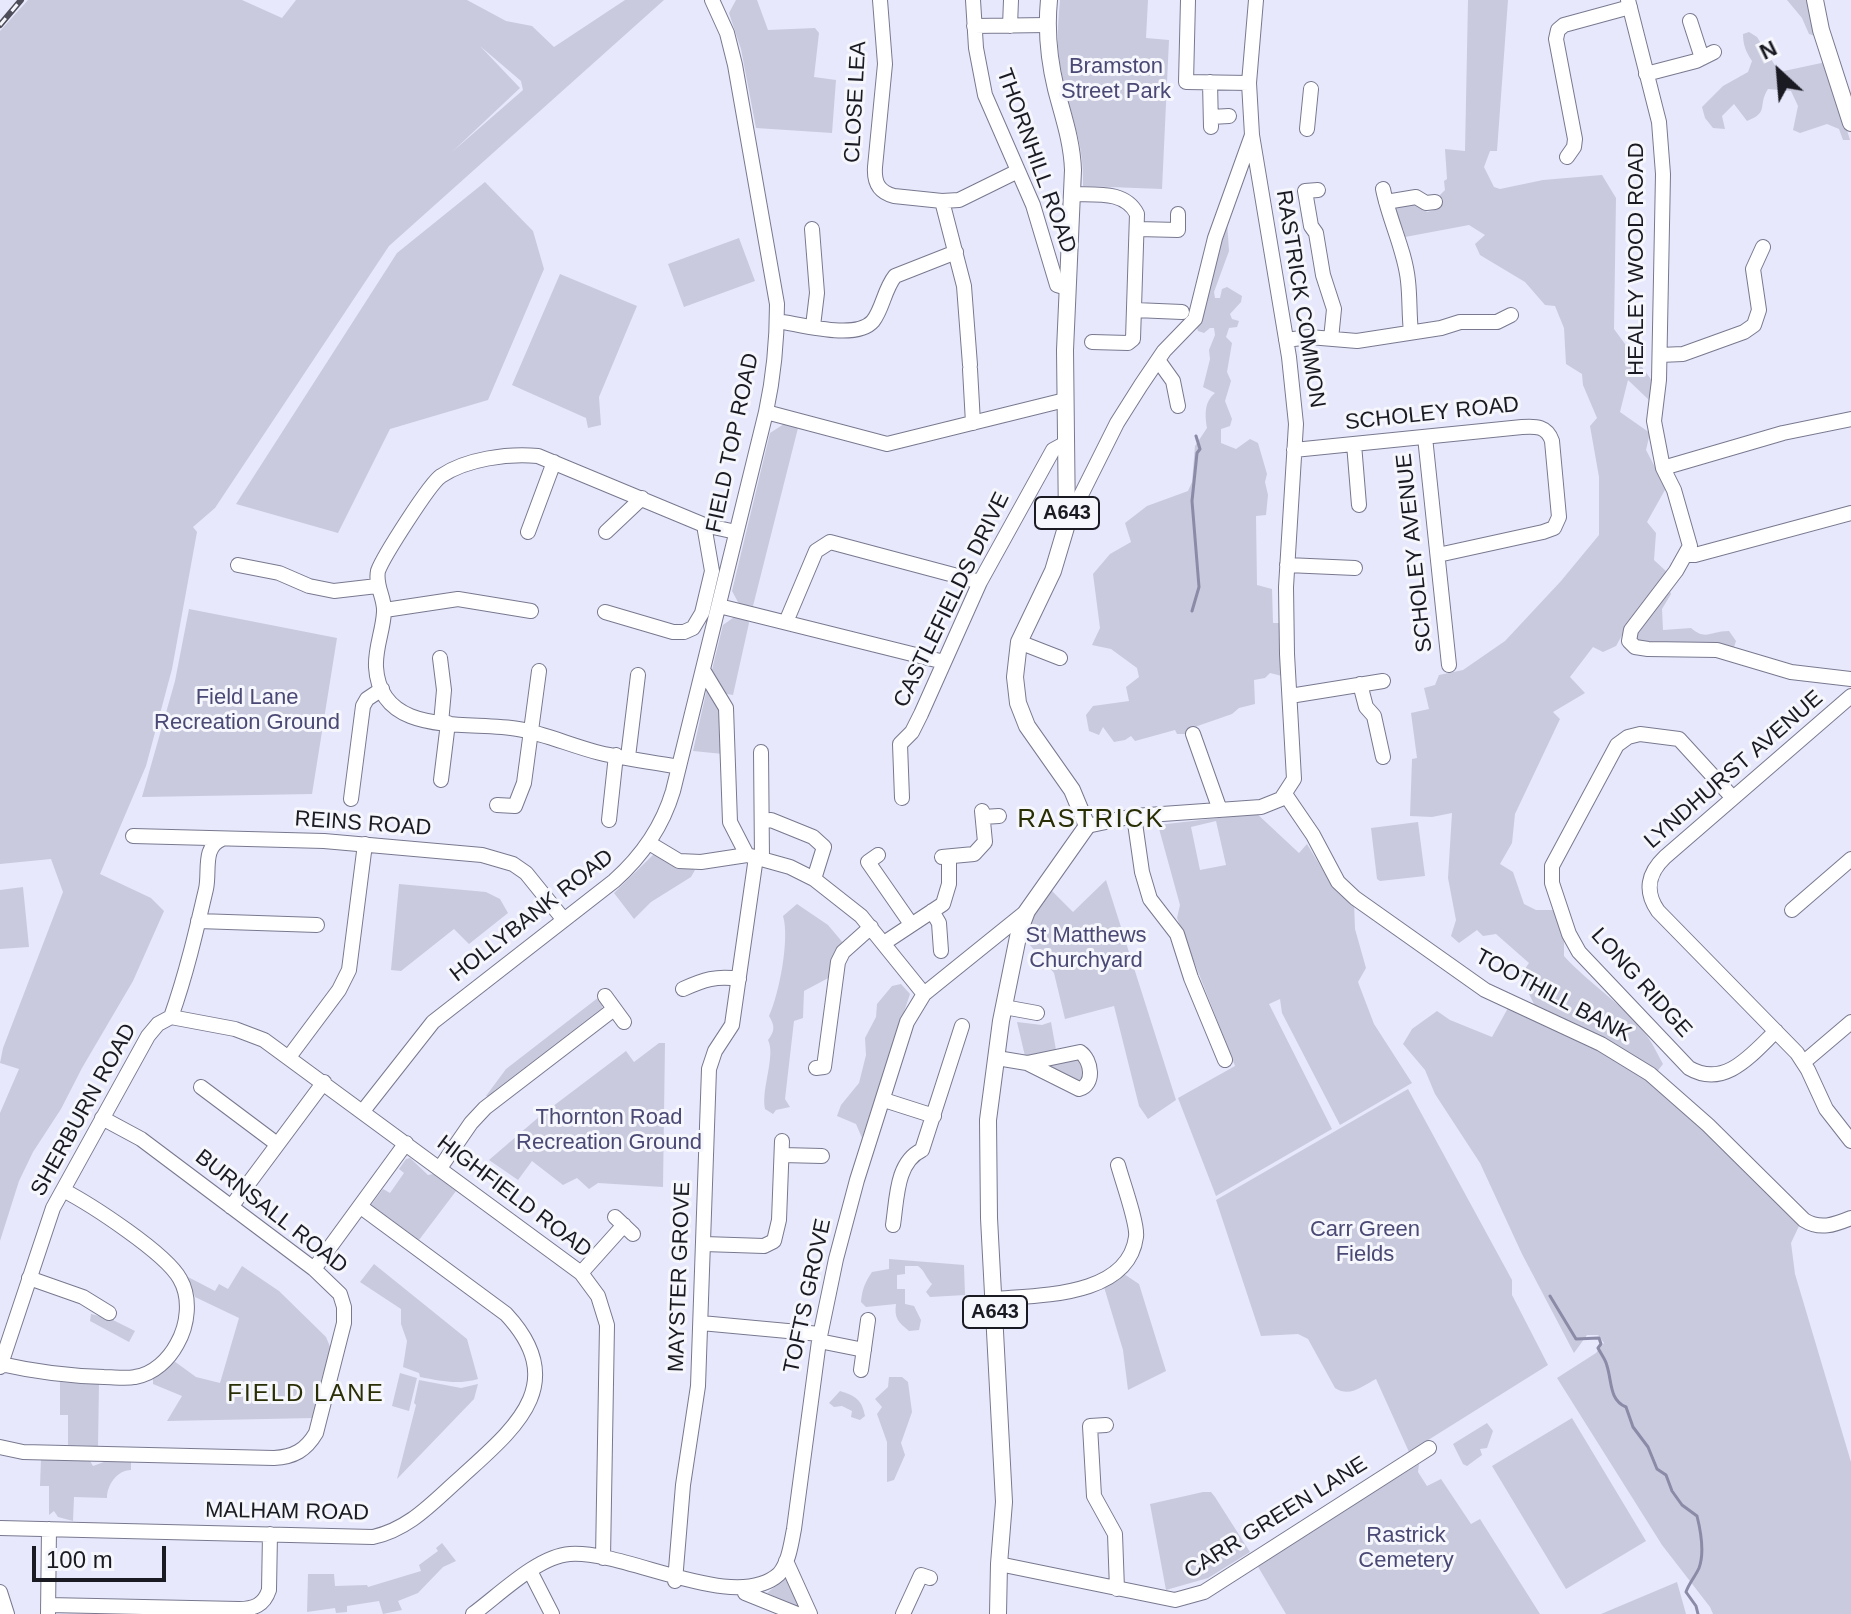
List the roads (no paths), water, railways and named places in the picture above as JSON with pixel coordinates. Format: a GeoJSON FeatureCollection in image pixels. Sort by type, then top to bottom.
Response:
{"type":"FeatureCollection","features":[{"type":"Feature","properties":{"kind":"main road","name":"A643"},"geometry":{"type":"LineString","coordinates":[[1049,0],[1047,25],[1053,75],[1071,147],[1067,288]]}},
{"type":"Feature","properties":{"kind":"main road"},"geometry":{"type":"LineString","coordinates":[[1815,0],[1821,30],[1851,123]]}},
{"type":"Feature","properties":{"kind":"main road","name":"THORNHILL ROAD"},"geometry":{"type":"LineString","coordinates":[[1067,288],[1067,509],[1064,538],[1053,571],[1019,642],[1015,677],[1022,715],[1074,794],[1087,826]]}},
{"type":"Feature","properties":{"kind":"main road","name":"A643"},"geometry":{"type":"LineString","coordinates":[[998,1614],[1004,1502],[989,1218],[988,1120],[1004,1007],[1019,932],[1027,911],[1087,826]]}},
{"type":"Feature","properties":{"kind":"street","name":"CLOSE LEA"},"geometry":{"type":"LineString","coordinates":[[880,0],[885,64],[875,182],[886,194],[942,201]]}},
{"type":"Feature","properties":{"kind":"street","name":"THORNHILL ROAD"},"geometry":{"type":"LineString","coordinates":[[973,0],[985,95],[1039,221],[1056,282],[1059,287],[1067,288]]}},
{"type":"Feature","properties":{"kind":"street"},"geometry":{"type":"LineString","coordinates":[[1010,26],[1011,0]]}},
{"type":"Feature","properties":{"kind":"street"},"geometry":{"type":"LineString","coordinates":[[1188,0],[1186,82],[1249,83]]}},
{"type":"Feature","properties":{"kind":"street","name":"RASTRICK COMMON"},"geometry":{"type":"LineString","coordinates":[[1256,0],[1249,83],[1252,135],[1286,340],[1296,424],[1287,565],[1287,654],[1294,779],[1285,794]]}},
{"type":"Feature","properties":{"kind":"street","name":"FIELD TOP ROAD"},"geometry":{"type":"LineString","coordinates":[[649,843],[669,805],[775,370],[777,304],[735,65],[716,1]]}},
{"type":"Feature","properties":{"kind":"street"},"geometry":{"type":"LineString","coordinates":[[1573,155],[1575,139],[1557,32],[1566,24],[1629,4]]}},
{"type":"Feature","properties":{"kind":"street","name":"HEALEY WOOD ROAD"},"geometry":{"type":"LineString","coordinates":[[1629,4],[1659,122],[1663,174],[1660,355],[1654,421],[1664,470],[1674,490],[1690,541],[1687,555]]}},
{"type":"Feature","properties":{"kind":"street"},"geometry":{"type":"LineString","coordinates":[[1646,74],[1708,55],[1690,21]]}},
{"type":"Feature","properties":{"kind":"street"},"geometry":{"type":"LineString","coordinates":[[974,26],[1047,25]]}},
{"type":"Feature","properties":{"kind":"street"},"geometry":{"type":"LineString","coordinates":[[1210,82],[1211,122],[1229,116]]}},
{"type":"Feature","properties":{"kind":"street"},"geometry":{"type":"LineString","coordinates":[[1307,129],[1311,89]]}},
{"type":"Feature","properties":{"kind":"street"},"geometry":{"type":"LineString","coordinates":[[1067,509],[1077,503],[1117,423],[1158,360],[1195,319],[1215,238],[1252,135]]}},
{"type":"Feature","properties":{"kind":"street"},"geometry":{"type":"LineString","coordinates":[[973,423],[964,286],[942,201],[959,200],[1018,171]]}},
{"type":"Feature","properties":{"kind":"street"},"geometry":{"type":"LineString","coordinates":[[1318,190],[1305,191],[1311,226],[1326,253],[1323,275],[1334,309],[1331,339]]}},
{"type":"Feature","properties":{"kind":"street"},"geometry":{"type":"LineString","coordinates":[[1072,194],[1122,198],[1134,208],[1138,229],[1132,341],[1092,342]]}},
{"type":"Feature","properties":{"kind":"street"},"geometry":{"type":"LineString","coordinates":[[1411,332],[1406,248],[1388,218],[1384,196],[1416,197],[1426,203],[1435,202]]}},
{"type":"Feature","properties":{"kind":"street"},"geometry":{"type":"LineString","coordinates":[[1138,229],[1178,230],[1178,214]]}},
{"type":"Feature","properties":{"kind":"street"},"geometry":{"type":"LineString","coordinates":[[812,229],[817,293],[813,326]]}},
{"type":"Feature","properties":{"kind":"street"},"geometry":{"type":"LineString","coordinates":[[1660,355],[1683,354],[1749,329],[1759,316],[1753,269],[1763,247]]}},
{"type":"Feature","properties":{"kind":"street"},"geometry":{"type":"LineString","coordinates":[[777,321],[846,332],[868,326],[876,317],[895,276],[956,252]]}},
{"type":"Feature","properties":{"kind":"street"},"geometry":{"type":"LineString","coordinates":[[1135,310],[1182,312]]}},
{"type":"Feature","properties":{"kind":"street"},"geometry":{"type":"LineString","coordinates":[[1286,340],[1309,337],[1357,341],[1460,322],[1497,322],[1514,313]]}},
{"type":"Feature","properties":{"kind":"street"},"geometry":{"type":"LineString","coordinates":[[1158,360],[1173,381],[1178,406]]}},
{"type":"Feature","properties":{"kind":"street"},"geometry":{"type":"LineString","coordinates":[[766,412],[887,444],[1065,400]]}},
{"type":"Feature","properties":{"kind":"street"},"geometry":{"type":"LineString","coordinates":[[1664,470],[1783,433],[1851,419]]}},
{"type":"Feature","properties":{"kind":"street","name":"SCHOLEY ROAD"},"geometry":{"type":"LineString","coordinates":[[1294,450],[1532,426],[1546,431],[1552,441],[1559,517],[1554,528],[1438,555]]}},
{"type":"Feature","properties":{"kind":"street","name":"SCHOLEY AVENUE"},"geometry":{"type":"LineString","coordinates":[[1425,437],[1449,665]]}},
{"type":"Feature","properties":{"kind":"street","name":"CASTLEFIELDS DRIVE"},"geometry":{"type":"LineString","coordinates":[[897,789],[900,744],[912,732],[980,582],[1053,450],[1066,443]]}},
{"type":"Feature","properties":{"kind":"street"},"geometry":{"type":"LineString","coordinates":[[1354,444],[1359,505]]}},
{"type":"Feature","properties":{"kind":"street"},"geometry":{"type":"LineString","coordinates":[[679,767],[593,751],[532,731],[419,720],[404,713],[392,704],[382,689],[376,669],[385,610],[377,586],[381,564],[441,476],[470,464],[510,454],[538,456],[704,525],[736,532]]}},
{"type":"Feature","properties":{"kind":"street"},"geometry":{"type":"LineString","coordinates":[[528,532],[554,462]]}},
{"type":"Feature","properties":{"kind":"street"},"geometry":{"type":"LineString","coordinates":[[606,532],[642,498]]}},
{"type":"Feature","properties":{"kind":"street"},"geometry":{"type":"LineString","coordinates":[[1851,513],[1687,555],[1631,630],[1629,639],[1633,645],[1648,649],[1717,650],[1791,672],[1851,679]]}},
{"type":"Feature","properties":{"kind":"street"},"geometry":{"type":"LineString","coordinates":[[605,612],[673,632],[684,632],[696,625],[712,571],[704,525]]}},
{"type":"Feature","properties":{"kind":"street"},"geometry":{"type":"LineString","coordinates":[[786,622],[816,551],[830,542],[980,582]]}},
{"type":"Feature","properties":{"kind":"street"},"geometry":{"type":"LineString","coordinates":[[238,565],[279,573],[316,588],[334,591],[377,586]]}},
{"type":"Feature","properties":{"kind":"street"},"geometry":{"type":"LineString","coordinates":[[1287,565],[1355,568]]}},
{"type":"Feature","properties":{"kind":"street"},"geometry":{"type":"LineString","coordinates":[[385,610],[458,599],[531,611]]}},
{"type":"Feature","properties":{"kind":"street"},"geometry":{"type":"LineString","coordinates":[[719,606],[944,662]]}},
{"type":"Feature","properties":{"kind":"street"},"geometry":{"type":"LineString","coordinates":[[1019,642],[1060,658]]}},
{"type":"Feature","properties":{"kind":"street"},"geometry":{"type":"LineString","coordinates":[[440,658],[445,723],[441,780]]}},
{"type":"Feature","properties":{"kind":"street"},"geometry":{"type":"LineString","coordinates":[[703,670],[726,708],[730,822],[755,857]]}},
{"type":"Feature","properties":{"kind":"street"},"geometry":{"type":"LineString","coordinates":[[497,805],[515,806],[524,783],[539,671]]}},
{"type":"Feature","properties":{"kind":"street"},"geometry":{"type":"LineString","coordinates":[[609,820],[638,675]]}},
{"type":"Feature","properties":{"kind":"street"},"geometry":{"type":"LineString","coordinates":[[1290,696],[1383,681]]}},
{"type":"Feature","properties":{"kind":"street"},"geometry":{"type":"LineString","coordinates":[[1360,684],[1366,707],[1374,716],[1383,757]]}},
{"type":"Feature","properties":{"kind":"street"},"geometry":{"type":"LineString","coordinates":[[351,799],[363,706],[367,699],[382,689]]}},
{"type":"Feature","properties":{"kind":"street","name":"LYNDHURST AVENUE"},"geometry":{"type":"LineString","coordinates":[[1851,696],[1658,865],[1652,873],[1649,892],[1658,911],[1804,1062],[1826,1109],[1851,1141]]}},
{"type":"Feature","properties":{"kind":"street"},"geometry":{"type":"LineString","coordinates":[[1193,734],[1220,810]]}},
{"type":"Feature","properties":{"kind":"street","name":"LONG RIDGE"},"geometry":{"type":"LineString","coordinates":[[1733,798],[1679,739],[1646,734],[1628,737],[1611,752],[1553,860],[1552,883],[1569,934],[1579,952],[1689,1068],[1705,1074],[1729,1072],[1776,1031]]}},
{"type":"Feature","properties":{"kind":"street"},"geometry":{"type":"LineString","coordinates":[[755,857],[764,821],[761,752]]}},
{"type":"Feature","properties":{"kind":"street"},"geometry":{"type":"LineString","coordinates":[[1087,826],[1134,816],[1261,807],[1276,803],[1285,794]]}},
{"type":"Feature","properties":{"kind":"street","name":"TOOTHILL BANK"},"geometry":{"type":"LineString","coordinates":[[1285,794],[1346,890],[1485,990],[1601,1044],[1650,1074],[1717,1134],[1791,1209],[1816,1226],[1833,1225],[1851,1218]]}},
{"type":"Feature","properties":{"kind":"street"},"geometry":{"type":"LineString","coordinates":[[884,943],[946,898],[949,884],[945,857],[974,854],[985,842],[982,814],[999,816]]}},
{"type":"Feature","properties":{"kind":"street"},"geometry":{"type":"LineString","coordinates":[[1134,816],[1142,872],[1150,899],[1177,934],[1191,978],[1225,1060]]}},
{"type":"Feature","properties":{"kind":"street"},"geometry":{"type":"LineString","coordinates":[[764,821],[771,820],[813,837],[824,847],[814,879]]}},
{"type":"Feature","properties":{"kind":"street","name":"REINS ROAD"},"geometry":{"type":"LineString","coordinates":[[133,836],[365,844],[482,855],[513,864],[536,883],[564,920]]}},
{"type":"Feature","properties":{"kind":"street","name":"SHERBURN ROAD"},"geometry":{"type":"LineString","coordinates":[[0,1366],[47,1224],[63,1190],[148,1036],[158,1024],[171,1017],[185,977],[206,888],[209,849],[214,842],[222,839]]}},
{"type":"Feature","properties":{"kind":"street"},"geometry":{"type":"LineString","coordinates":[[649,843],[674,859],[692,863],[755,857],[790,867],[814,879],[851,906],[924,994],[1027,911]]}},
{"type":"Feature","properties":{"kind":"street","name":"HOLLYBANK ROAD"},"geometry":{"type":"LineString","coordinates":[[363,1111],[433,1022],[614,881],[649,843]]}},
{"type":"Feature","properties":{"kind":"street"},"geometry":{"type":"LineString","coordinates":[[289,1057],[339,990],[349,970],[365,844]]}},
{"type":"Feature","properties":{"kind":"street"},"geometry":{"type":"LineString","coordinates":[[878,855],[868,862],[911,924]]}},
{"type":"Feature","properties":{"kind":"street","name":"MAYSTER GROVE"},"geometry":{"type":"LineString","coordinates":[[675,1581],[683,1485],[698,1386],[709,1069],[715,1051],[732,1025],[755,857]]}},
{"type":"Feature","properties":{"kind":"street"},"geometry":{"type":"LineString","coordinates":[[1792,910],[1851,859]]}},
{"type":"Feature","properties":{"kind":"street"},"geometry":{"type":"LineString","coordinates":[[932,911],[939,923],[941,951]]}},
{"type":"Feature","properties":{"kind":"street"},"geometry":{"type":"LineString","coordinates":[[198,921],[317,925]]}},
{"type":"Feature","properties":{"kind":"street"},"geometry":{"type":"LineString","coordinates":[[816,1068],[824,1067],[838,962],[843,952],[871,927]]}},
{"type":"Feature","properties":{"kind":"street"},"geometry":{"type":"LineString","coordinates":[[683,989],[706,978],[721,976],[739,979]]}},
{"type":"Feature","properties":{"kind":"street","name":"TOFTS GROVE"},"geometry":{"type":"LineString","coordinates":[[786,1561],[794,1529],[819,1338],[853,1193],[907,1022],[924,994]]}},
{"type":"Feature","properties":{"kind":"street"},"geometry":{"type":"LineString","coordinates":[[440,1168],[485,1108],[609,1002],[624,1022]]}},
{"type":"Feature","properties":{"kind":"street"},"geometry":{"type":"LineString","coordinates":[[1004,1007],[1037,1013]]}},
{"type":"Feature","properties":{"kind":"street","name":"HIGHFIELD ROAD"},"geometry":{"type":"LineString","coordinates":[[171,1017],[248,1032],[289,1057],[581,1273],[598,1296],[607,1325],[603,1558]]}},
{"type":"Feature","properties":{"kind":"street"},"geometry":{"type":"LineString","coordinates":[[1804,1062],[1851,1022]]}},
{"type":"Feature","properties":{"kind":"street"},"geometry":{"type":"LineString","coordinates":[[893,1225],[905,1164],[922,1150],[962,1026]]}},
{"type":"Feature","properties":{"kind":"street"},"geometry":{"type":"LineString","coordinates":[[997,1058],[1027,1063]]}},
{"type":"Feature","properties":{"kind":"street"},"geometry":{"type":"LineString","coordinates":[[231,1207],[324,1082]]}},
{"type":"Feature","properties":{"kind":"street"},"geometry":{"type":"LineString","coordinates":[[201,1087],[277,1144]]}},
{"type":"Feature","properties":{"kind":"street"},"geometry":{"type":"LineString","coordinates":[[884,1100],[934,1116]]}},
{"type":"Feature","properties":{"kind":"street","name":"BURNSALL ROAD"},"geometry":{"type":"LineString","coordinates":[[0,1447],[23,1452],[287,1457],[309,1444],[316,1433],[344,1323],[340,1294],[314,1269],[141,1139],[102,1118]]}},
{"type":"Feature","properties":{"kind":"street"},"geometry":{"type":"LineString","coordinates":[[314,1269],[406,1143]]}},
{"type":"Feature","properties":{"kind":"street"},"geometry":{"type":"LineString","coordinates":[[704,1244],[764,1246],[774,1241],[779,1220],[782,1148],[822,1156]]}},
{"type":"Feature","properties":{"kind":"street"},"geometry":{"type":"LineString","coordinates":[[994,1299],[1080,1290],[1109,1277],[1124,1264],[1137,1232],[1118,1165]]}},
{"type":"Feature","properties":{"kind":"street"},"geometry":{"type":"LineString","coordinates":[[0,1366],[41,1374],[132,1378],[148,1373],[162,1363],[183,1332],[187,1312],[185,1291],[172,1267],[93,1205],[63,1190]]}},
{"type":"Feature","properties":{"kind":"street","name":"MALHAM ROAD"},"geometry":{"type":"LineString","coordinates":[[0,1528],[373,1537],[398,1530],[420,1514],[513,1429],[525,1413],[532,1393],[532,1354],[512,1321],[361,1207]]}},
{"type":"Feature","properties":{"kind":"street"},"geometry":{"type":"LineString","coordinates":[[581,1273],[624,1225]]}},
{"type":"Feature","properties":{"kind":"street"},"geometry":{"type":"LineString","coordinates":[[29,1278],[83,1297],[89,1309],[109,1313]]}},
{"type":"Feature","properties":{"kind":"street"},"geometry":{"type":"LineString","coordinates":[[861,1370],[868,1320]]}},
{"type":"Feature","properties":{"kind":"street"},"geometry":{"type":"LineString","coordinates":[[701,1323],[819,1338],[864,1350]]}},
{"type":"Feature","properties":{"kind":"street"},"geometry":{"type":"LineString","coordinates":[[1106,1425],[1090,1426],[1094,1496],[1115,1534],[1117,1589]]}},
{"type":"Feature","properties":{"kind":"street","name":"CARR GREEN LANE"},"geometry":{"type":"LineString","coordinates":[[999,1564],[1117,1589],[1176,1607],[1429,1448]]}},
{"type":"Feature","properties":{"kind":"street"},"geometry":{"type":"LineString","coordinates":[[49,1529],[48,1609],[255,1607],[266,1598],[269,1590],[270,1534]]}},
{"type":"Feature","properties":{"kind":"street"},"geometry":{"type":"LineString","coordinates":[[473,1614],[530,1571],[559,1556],[580,1554],[603,1558],[714,1592],[745,1593],[797,1614]]}},
{"type":"Feature","properties":{"kind":"street"},"geometry":{"type":"LineString","coordinates":[[745,1593],[772,1581],[786,1561]]}},
{"type":"Feature","properties":{"kind":"street"},"geometry":{"type":"LineString","coordinates":[[786,1561],[810,1614]]}},
{"type":"Feature","properties":{"kind":"street"},"geometry":{"type":"LineString","coordinates":[[530,1571],[552,1614]]}},
{"type":"Feature","properties":{"kind":"street"},"geometry":{"type":"LineString","coordinates":[[903,1614],[921,1575],[930,1578]]}},
{"type":"Feature","properties":{"kind":"street"},"geometry":{"type":"LineString","coordinates":[[0,1592],[7,1614]]}},
{"type":"Feature","properties":{"kind":"waterway"},"geometry":{"type":"LineString","coordinates":[[1192,611],[1199,587],[1192,501],[1200,449],[1196,436]]}},
{"type":"Feature","properties":{"kind":"waterway"},"geometry":{"type":"LineString","coordinates":[[1550,1296],[1576,1339],[1599,1338],[1601,1344],[1598,1348],[1606,1364],[1614,1395],[1626,1407],[1633,1427],[1648,1447],[1657,1469],[1666,1475],[1672,1491],[1682,1505],[1697,1516],[1702,1555],[1699,1568],[1686,1592],[1698,1614]]}},
{"type":"Feature","properties":{"kind":"railway"},"geometry":{"type":"LineString","coordinates":[[0,25],[21,0]]}},
{"type":"Feature","properties":{"kind":"district","name":"RASTRICK"},"geometry":{"type":"Point","coordinates":[1091,820]}},
{"type":"Feature","properties":{"kind":"district","name":"FIELD LANE"},"geometry":{"type":"Point","coordinates":[306,1394]}},
{"type":"Feature","properties":{"kind":"park label","name":"Bramston Street Park"},"geometry":{"type":"Point","coordinates":[1116,80]}},
{"type":"Feature","properties":{"kind":"park label","name":"Field Lane Recreation Ground"},"geometry":{"type":"Point","coordinates":[247,710]}},
{"type":"Feature","properties":{"kind":"park label","name":"St Matthews Churchyard"},"geometry":{"type":"Point","coordinates":[1086,948]}},
{"type":"Feature","properties":{"kind":"park label","name":"Thornton Road Recreation Ground"},"geometry":{"type":"Point","coordinates":[609,1130]}},
{"type":"Feature","properties":{"kind":"park label","name":"Carr Green Fields"},"geometry":{"type":"Point","coordinates":[1365,1242]}},
{"type":"Feature","properties":{"kind":"park label","name":"Rastrick Cemetery"},"geometry":{"type":"Point","coordinates":[1406,1548]}}]}
